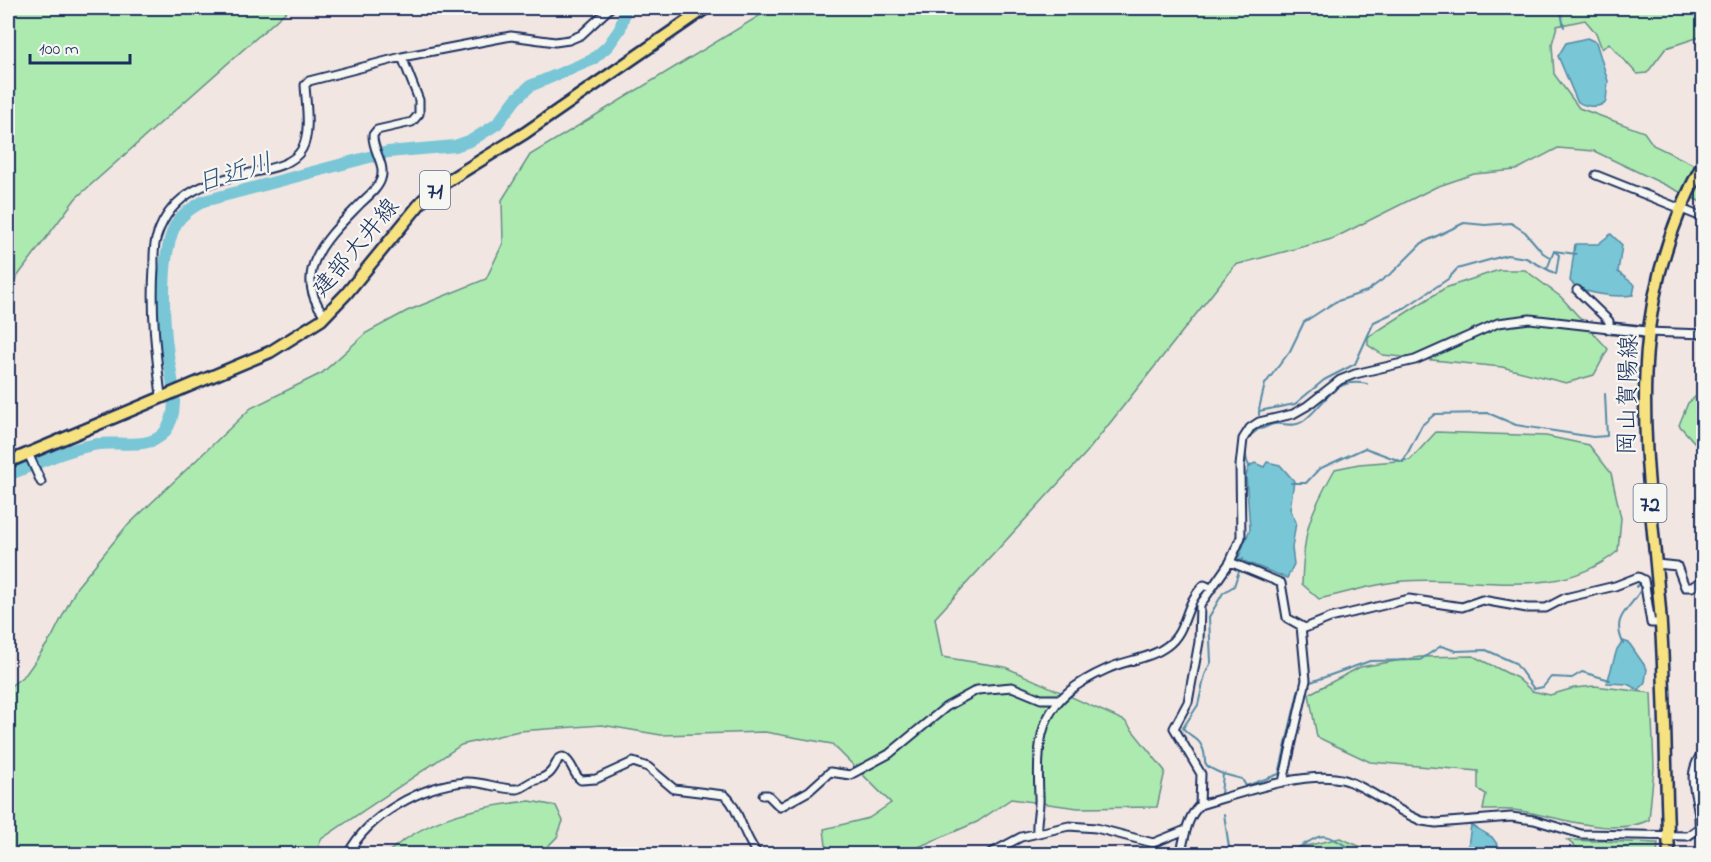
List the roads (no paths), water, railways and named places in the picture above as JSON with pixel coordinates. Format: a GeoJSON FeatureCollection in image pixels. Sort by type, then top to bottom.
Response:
{"type":"FeatureCollection","features":[{"type":"Feature","properties":{"kind":"main road","name":"建部大井線"},"geometry":{"type":"LineString","coordinates":[[8,462],[270,352],[298,336],[325,316],[346,294],[423,200],[441,185],[525,133],[706,8]]}},
{"type":"Feature","properties":{"kind":"main road","name":"岡山賀陽線"},"geometry":{"type":"LineString","coordinates":[[1669,855],[1667,734],[1661,624],[1644,423],[1647,332],[1656,277],[1680,207],[1704,162]]}},
{"type":"Feature","properties":{"kind":"street"},"geometry":{"type":"LineString","coordinates":[[164,395],[153,329],[153,288],[156,238],[166,216],[183,198],[207,184],[278,166],[297,156],[305,141],[305,86],[314,78],[402,57],[511,36],[555,42],[569,40],[581,34],[610,8]]}},
{"type":"Feature","properties":{"kind":"street"},"geometry":{"type":"LineString","coordinates":[[325,316],[312,296],[310,283],[315,260],[330,235],[380,182],[382,169],[373,139],[377,130],[412,122],[419,114],[419,100],[402,57]]}},
{"type":"Feature","properties":{"kind":"street"},"geometry":{"type":"LineString","coordinates":[[1596,175],[1704,218]]}},
{"type":"Feature","properties":{"kind":"street"},"geometry":{"type":"LineString","coordinates":[[1577,290],[1609,321],[1610,328]]}},
{"type":"Feature","properties":{"kind":"street"},"geometry":{"type":"LineString","coordinates":[[1200,805],[1201,774],[1174,728],[1188,702],[1199,642],[1200,605],[1210,588],[1237,564],[1243,528],[1239,486],[1243,439],[1259,422],[1293,414],[1340,380],[1355,374],[1415,360],[1498,323],[1530,319],[1647,332],[1704,334]]}},
{"type":"Feature","properties":{"kind":"street"},"geometry":{"type":"LineString","coordinates":[[29,455],[41,482]]}},
{"type":"Feature","properties":{"kind":"street"},"geometry":{"type":"LineString","coordinates":[[1237,564],[1281,583],[1287,618],[1305,628],[1330,618],[1409,599],[1462,607],[1482,600],[1527,608],[1546,608],[1566,598],[1608,588],[1638,576],[1644,580],[1651,624],[1661,624]]}},
{"type":"Feature","properties":{"kind":"street"},"geometry":{"type":"LineString","coordinates":[[1656,564],[1677,566],[1684,587],[1692,587],[1704,579]]}},
{"type":"Feature","properties":{"kind":"street"},"geometry":{"type":"LineString","coordinates":[[1037,832],[1039,797],[1036,779],[1044,723],[1058,699],[1105,670],[1167,646],[1178,635],[1188,607],[1198,590],[1204,585],[1210,588]]}},
{"type":"Feature","properties":{"kind":"street"},"geometry":{"type":"LineString","coordinates":[[1282,782],[1306,680],[1301,626]]}},
{"type":"Feature","properties":{"kind":"street"},"geometry":{"type":"LineString","coordinates":[[763,795],[768,795],[780,807],[809,791],[830,772],[850,774],[889,754],[946,707],[977,690],[1012,687],[1041,699],[1058,699]]}},
{"type":"Feature","properties":{"kind":"street"},"geometry":{"type":"LineString","coordinates":[[1180,855],[1183,831],[1200,805],[1282,782],[1316,779],[1346,780],[1406,815],[1436,824],[1511,817],[1534,820],[1581,834],[1688,836],[1699,828],[1700,820],[1692,793],[1693,772],[1704,750]]}},
{"type":"Feature","properties":{"kind":"street"},"geometry":{"type":"LineString","coordinates":[[348,855],[360,836],[376,821],[436,788],[466,782],[519,789],[550,775],[559,758],[563,757],[572,764],[575,774],[581,780],[596,779],[633,762],[648,767],[674,789],[724,795],[732,805],[745,838],[758,855]]}},
{"type":"Feature","properties":{"kind":"street"},"geometry":{"type":"LineString","coordinates":[[989,855],[1013,840],[1037,832],[1083,826],[1153,843],[1183,831]]}},
{"type":"Feature","properties":{"kind":"water"},"geometry":{"type":"Polygon","coordinates":[[[1587,38],[1596,42],[1608,81],[1606,101],[1596,106],[1588,106],[1577,101],[1558,56],[1566,43],[1587,38]]]}},
{"type":"Feature","properties":{"kind":"water"},"geometry":{"type":"Polygon","coordinates":[[[1611,234],[1622,245],[1618,272],[1635,285],[1633,295],[1618,296],[1590,292],[1570,281],[1575,244],[1598,244],[1611,234]]]}},
{"type":"Feature","properties":{"kind":"water"},"geometry":{"type":"Polygon","coordinates":[[[1267,462],[1280,465],[1294,481],[1290,509],[1296,522],[1292,548],[1294,564],[1287,578],[1238,559],[1250,529],[1246,476],[1249,466],[1255,463],[1264,467],[1267,462]]]}},
{"type":"Feature","properties":{"kind":"water"},"geometry":{"type":"Polygon","coordinates":[[[1623,641],[1629,643],[1647,669],[1645,682],[1639,690],[1627,684],[1607,683],[1617,649],[1623,641]]]}},
{"type":"Feature","properties":{"kind":"water"},"geometry":{"type":"Polygon","coordinates":[[[1471,825],[1492,837],[1504,854],[1467,854],[1471,825]]]}},
{"type":"Feature","properties":{"kind":"waterway","name":"日近川"},"geometry":{"type":"LineString","coordinates":[[8,475],[75,449],[106,443],[142,443],[158,438],[164,433],[173,415],[174,405],[165,323],[165,269],[167,252],[176,224],[188,211],[204,201],[388,152],[455,146],[472,140],[497,124],[516,99],[530,86],[592,60],[608,46],[620,29],[626,8]]}},
{"type":"Feature","properties":{"kind":"waterway"},"geometry":{"type":"LineString","coordinates":[[1560,8],[1564,27]]}},
{"type":"Feature","properties":{"kind":"waterway"},"geometry":{"type":"LineString","coordinates":[[1259,409],[1265,384],[1290,351],[1304,322],[1335,302],[1367,291],[1393,272],[1422,243],[1464,223],[1485,225],[1511,223],[1525,232],[1543,253],[1551,258]]}},
{"type":"Feature","properties":{"kind":"waterway"},"geometry":{"type":"LineString","coordinates":[[1547,269],[1554,251]]}},
{"type":"Feature","properties":{"kind":"waterway"},"geometry":{"type":"LineString","coordinates":[[1259,415],[1259,411],[1295,404],[1324,380],[1355,364],[1374,322],[1406,307],[1448,279],[1457,269],[1507,255],[1526,258],[1556,274],[1559,255],[1554,251],[1576,254]]}},
{"type":"Feature","properties":{"kind":"waterway"},"geometry":{"type":"LineString","coordinates":[[1260,429],[1274,424],[1298,424],[1337,388],[1345,384],[1367,384]]}},
{"type":"Feature","properties":{"kind":"waterway"},"geometry":{"type":"LineString","coordinates":[[1291,483],[1306,483],[1319,469],[1365,448],[1403,462],[1422,425],[1435,414],[1488,413],[1516,425],[1593,437],[1607,436],[1605,394]]}},
{"type":"Feature","properties":{"kind":"waterway"},"geometry":{"type":"LineString","coordinates":[[1250,467],[1246,457],[1246,444],[1249,437],[1260,427]]}},
{"type":"Feature","properties":{"kind":"waterway"},"geometry":{"type":"LineString","coordinates":[[1221,794],[1223,774],[1206,764],[1204,750],[1200,743],[1183,728],[1198,705],[1205,675],[1211,662],[1209,617],[1223,593],[1234,586],[1243,559]]}},
{"type":"Feature","properties":{"kind":"waterway"},"geometry":{"type":"LineString","coordinates":[[1623,643],[1620,634],[1620,620],[1640,591],[1641,583],[1636,587]]}},
{"type":"Feature","properties":{"kind":"waterway"},"geometry":{"type":"LineString","coordinates":[[1308,683],[1370,661],[1420,660],[1441,646],[1456,651],[1486,650],[1515,663],[1534,689],[1543,687],[1551,677],[1572,678],[1582,672],[1610,680]]}},
{"type":"Feature","properties":{"kind":"waterway"},"geometry":{"type":"LineString","coordinates":[[1223,774],[1242,779],[1246,786],[1279,774],[1299,688]]}},
{"type":"Feature","properties":{"kind":"waterway"},"geometry":{"type":"LineString","coordinates":[[1224,814],[1230,854]]}},
{"type":"Feature","properties":{"kind":"waterway"},"geometry":{"type":"LineString","coordinates":[[1284,854],[1313,839],[1325,836],[1344,844],[1358,854]]}},
{"type":"Feature","properties":{"kind":"waterway"},"geometry":{"type":"LineString","coordinates":[[1446,854],[1459,854]]}}]}
